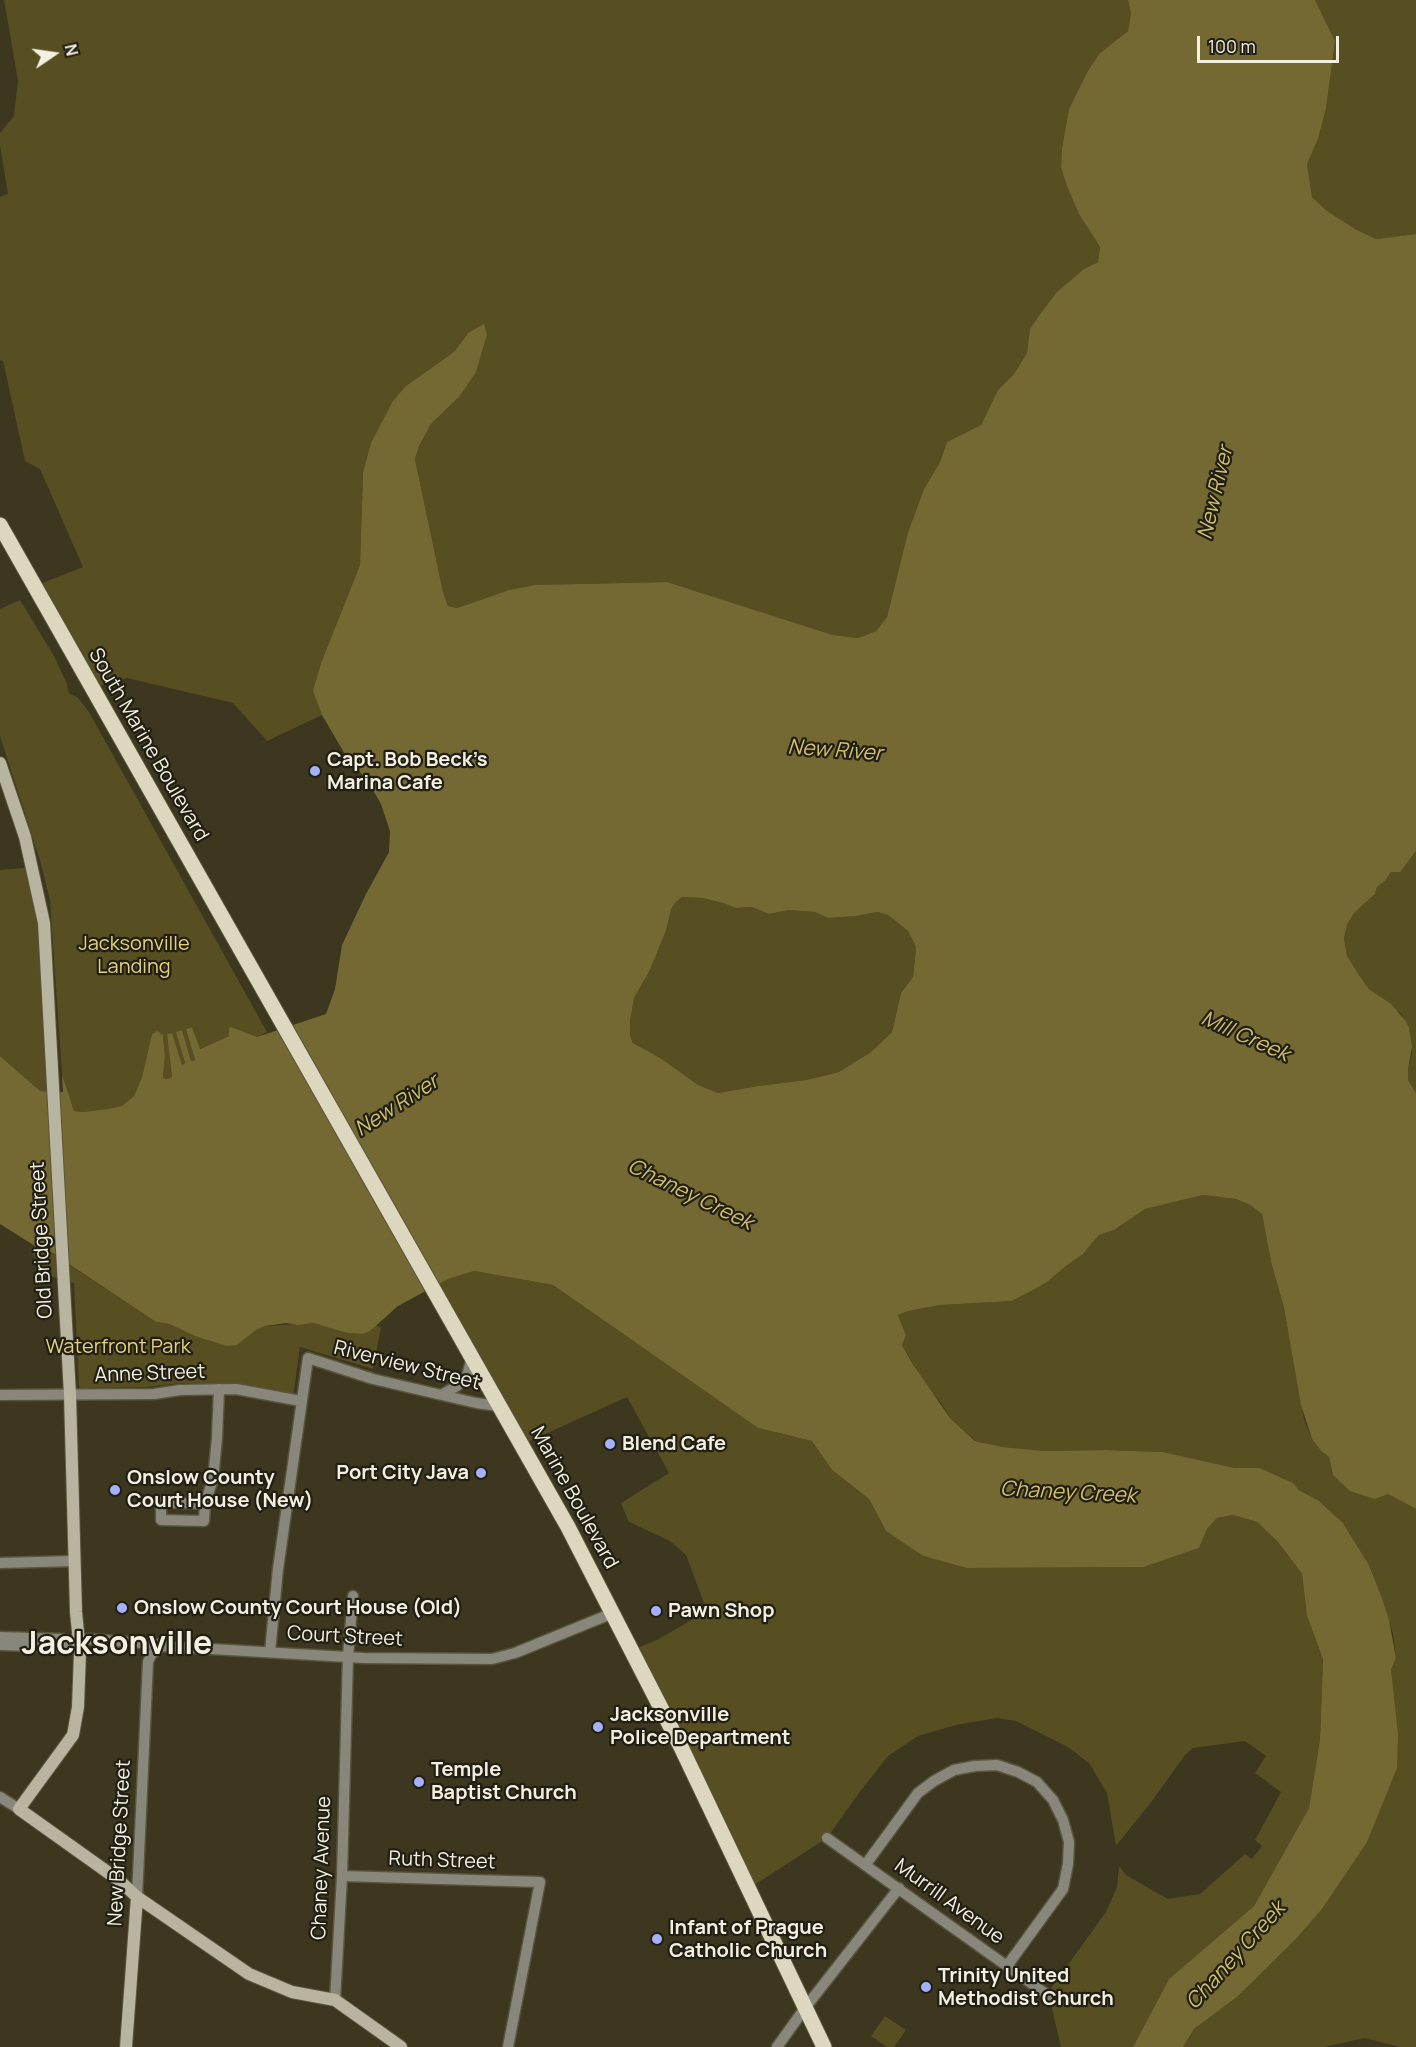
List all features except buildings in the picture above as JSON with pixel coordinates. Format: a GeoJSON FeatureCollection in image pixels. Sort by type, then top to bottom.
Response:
{"type":"FeatureCollection","features":[{"type":"Feature","properties":{"kind":"main road","name":"South Marine Boulevard"},"geometry":{"type":"LineString","coordinates":[[0,525],[260,985]]}},
{"type":"Feature","properties":{"kind":"main road","name":"Old Bridge Street"},"geometry":{"type":"LineString","coordinates":[[0,763],[25,837],[44,923],[70,1395],[76,1612],[74,1642],[78,1707],[73,1735],[19,1809]]}},
{"type":"Feature","properties":{"kind":"main road","name":"Marine Boulevard"},"geometry":{"type":"LineString","coordinates":[[260,985],[568,1527],[681,1747],[824,2047]]}},
{"type":"Feature","properties":{"kind":"main road"},"geometry":{"type":"LineString","coordinates":[[19,1809],[120,1881],[137,1897],[249,1974],[292,1992],[335,2000],[401,2047]]}},
{"type":"Feature","properties":{"kind":"main road","name":"New Bridge Street"},"geometry":{"type":"LineString","coordinates":[[126,2047],[137,1897]]}},
{"type":"Feature","properties":{"kind":"street"},"geometry":{"type":"LineString","coordinates":[[443,1394],[457,1386],[467,1376],[471,1368],[472,1357]]}},
{"type":"Feature","properties":{"kind":"street","name":"Riverview Street"},"geometry":{"type":"LineString","coordinates":[[301,1401],[308,1358],[373,1379],[476,1403],[499,1406]]}},
{"type":"Feature","properties":{"kind":"street"},"geometry":{"type":"LineString","coordinates":[[204,1503],[213,1479],[219,1389]]}},
{"type":"Feature","properties":{"kind":"street","name":"Anne Street"},"geometry":{"type":"LineString","coordinates":[[0,1395],[154,1394],[180,1390],[236,1389],[301,1401]]}},
{"type":"Feature","properties":{"kind":"street"},"geometry":{"type":"LineString","coordinates":[[270,1652],[278,1569],[301,1401]]}},
{"type":"Feature","properties":{"kind":"street"},"geometry":{"type":"LineString","coordinates":[[0,1563],[75,1561]]}},
{"type":"Feature","properties":{"kind":"street","name":"Chaney Avenue"},"geometry":{"type":"LineString","coordinates":[[335,2000],[342,1876],[348,1656],[353,1596]]}},
{"type":"Feature","properties":{"kind":"street","name":"Court Street"},"geometry":{"type":"LineString","coordinates":[[0,1645],[62,1647],[89,1639],[161,1646],[348,1656],[492,1659],[515,1653],[613,1613]]}},
{"type":"Feature","properties":{"kind":"street","name":"Court Street"},"geometry":{"type":"LineString","coordinates":[[0,1637],[62,1639],[74,1642]]}},
{"type":"Feature","properties":{"kind":"street","name":"New Bridge Street"},"geometry":{"type":"LineString","coordinates":[[137,1897],[148,1662],[151,1655],[161,1646]]}},
{"type":"Feature","properties":{"kind":"street"},"geometry":{"type":"LineString","coordinates":[[866,1864],[918,1793],[954,1770],[975,1766],[997,1766],[1018,1772],[1037,1782],[1053,1800],[1063,1820],[1069,1842],[1068,1864],[1063,1888],[1007,1966]]}},
{"type":"Feature","properties":{"kind":"street"},"geometry":{"type":"LineString","coordinates":[[0,1797],[19,1809]]}},
{"type":"Feature","properties":{"kind":"street","name":"Murrill Avenue"},"geometry":{"type":"LineString","coordinates":[[827,1838],[1049,1996]]}},
{"type":"Feature","properties":{"kind":"street","name":"Ruth Street"},"geometry":{"type":"LineString","coordinates":[[342,1876],[540,1882],[508,2047]]}},
{"type":"Feature","properties":{"kind":"street"},"geometry":{"type":"LineString","coordinates":[[777,2047],[899,1888]]}},
{"type":"Feature","properties":{"kind":"green space"},"geometry":{"type":"Polygon","coordinates":[[[4,0],[1128,0],[1131,13],[1128,31],[1100,53],[1069,109],[1062,148],[1061,167],[1079,214],[1100,247],[1098,262],[1084,269],[1030,329],[1027,353],[1014,374],[998,390],[981,425],[947,442],[940,462],[924,489],[908,532],[887,617],[876,631],[858,638],[833,635],[667,582],[535,585],[509,590],[457,608],[448,606],[443,592],[415,459],[431,424],[459,397],[486,334],[484,325],[468,333],[455,351],[406,386],[371,443],[363,472],[360,565],[321,663],[314,690],[322,715],[267,741],[233,703],[127,678],[92,688],[35,586],[83,567],[40,469],[25,461],[3,361],[0,360],[0,197],[8,194],[0,133],[14,116],[18,81],[4,0]]]}},
{"type":"Feature","properties":{"kind":"green space"},"geometry":{"type":"Polygon","coordinates":[[[1315,0],[1416,0],[1416,234],[1376,239],[1327,211],[1312,197],[1307,164],[1318,139],[1326,109],[1335,41],[1315,0]]]}},
{"type":"Feature","properties":{"kind":"green space","name":"Jacksonville Landing"},"geometry":{"type":"Polygon","coordinates":[[[20,600],[54,656],[69,693],[78,698],[89,712],[267,1032],[257,1037],[229,1036],[199,1049],[192,1027],[186,1029],[195,1060],[191,1061],[182,1030],[177,1032],[185,1064],[181,1065],[172,1033],[167,1034],[172,1077],[169,1079],[163,1078],[165,1056],[163,1035],[157,1031],[152,1034],[142,1077],[134,1096],[122,1106],[107,1109],[74,1111],[62,1074],[50,900],[41,864],[0,736],[0,609],[20,600]]]}},
{"type":"Feature","properties":{"kind":"green space"},"geometry":{"type":"Polygon","coordinates":[[[1416,851],[1416,1093],[1408,1080],[1412,1053],[1409,1027],[1401,1014],[1369,989],[1347,956],[1344,938],[1347,925],[1354,913],[1375,894],[1377,887],[1386,880],[1391,872],[1400,871],[1416,851]]]}},
{"type":"Feature","properties":{"kind":"green space"},"geometry":{"type":"Polygon","coordinates":[[[33,867],[54,1092],[40,1091],[0,1056],[0,870],[33,867]]]}},
{"type":"Feature","properties":{"kind":"green space"},"geometry":{"type":"Polygon","coordinates":[[[682,897],[702,898],[736,908],[752,907],[769,914],[789,910],[815,912],[828,918],[878,912],[888,915],[908,931],[916,947],[913,977],[901,993],[892,1032],[871,1052],[839,1072],[806,1080],[718,1093],[698,1085],[662,1059],[633,1043],[630,1036],[634,998],[649,972],[666,931],[671,909],[682,897]]]}},
{"type":"Feature","properties":{"kind":"green space"},"geometry":{"type":"Polygon","coordinates":[[[1203,1195],[1236,1199],[1262,1214],[1271,1262],[1284,1308],[1304,1419],[1312,1439],[1329,1457],[1333,1475],[1388,1494],[1416,1509],[1416,2047],[1399,2047],[1365,2038],[1324,2047],[1183,2047],[1194,2029],[1237,1997],[1296,1939],[1322,1909],[1337,1886],[1391,1688],[1391,1670],[1396,1658],[1393,1634],[1382,1598],[1369,1565],[1343,1523],[1319,1501],[1299,1490],[1293,1483],[1260,1468],[1235,1468],[1163,1452],[1045,1451],[1003,1447],[976,1441],[950,1418],[923,1381],[902,1345],[906,1335],[898,1315],[941,1305],[1012,1301],[1046,1283],[1083,1254],[1099,1235],[1114,1230],[1145,1209],[1203,1195]]]}},
{"type":"Feature","properties":{"kind":"green space","name":"Waterfront Park"},"geometry":{"type":"Polygon","coordinates":[[[35,1246],[50,1252],[156,1322],[169,1324],[195,1336],[237,1345],[265,1326],[313,1323],[347,1333],[362,1334],[370,1331],[375,1325],[381,1327],[373,1369],[300,1347],[294,1390],[289,1394],[243,1385],[181,1383],[145,1387],[81,1388],[79,1386],[74,1283],[44,1274],[30,1249],[35,1246]]]}},
{"type":"Feature","properties":{"kind":"green space"},"geometry":{"type":"Polygon","coordinates":[[[474,1271],[553,1285],[758,1428],[812,1441],[832,1470],[869,1499],[886,1531],[923,1556],[968,1568],[1144,1567],[1199,1548],[1207,1529],[1217,1518],[1233,1515],[1257,1522],[1278,1542],[1302,1574],[1307,1616],[1323,1659],[1320,1739],[1309,1808],[1254,1906],[1169,1979],[1133,2047],[1061,2047],[1047,1994],[1106,1912],[1117,1887],[1119,1866],[1126,1875],[1168,1899],[1200,1894],[1245,1854],[1252,1859],[1262,1846],[1255,1840],[1281,1792],[1255,1773],[1266,1756],[1245,1741],[1193,1748],[1185,1755],[1116,1846],[1107,1793],[1089,1763],[1068,1747],[1016,1721],[997,1718],[956,1725],[918,1736],[888,1756],[827,1838],[748,1889],[632,1650],[657,1640],[707,1611],[686,1555],[670,1541],[629,1522],[621,1503],[669,1473],[627,1397],[521,1445],[432,1287],[474,1271]]]}},
{"type":"Feature","properties":{"kind":"green space"},"geometry":{"type":"Polygon","coordinates":[[[885,2016],[906,2030],[894,2047],[887,2047],[871,2036],[885,2016]]]}},
{"type":"Feature","properties":{"kind":"water"},"geometry":{"type":"Polygon","coordinates":[[[1128,0],[1315,0],[1335,41],[1326,109],[1318,139],[1307,164],[1312,197],[1327,211],[1376,239],[1416,234],[1416,851],[1400,872],[1391,872],[1386,880],[1377,887],[1375,894],[1354,913],[1347,925],[1344,938],[1347,956],[1369,989],[1391,1004],[1405,1020],[1409,1027],[1412,1047],[1408,1080],[1416,1093],[1416,1509],[1388,1494],[1375,1499],[1350,1491],[1333,1475],[1329,1457],[1312,1439],[1301,1405],[1284,1308],[1271,1262],[1262,1214],[1236,1199],[1203,1195],[1145,1209],[1114,1230],[1099,1235],[1083,1254],[1046,1283],[1012,1301],[941,1305],[898,1315],[906,1335],[902,1345],[912,1363],[950,1418],[975,1441],[1003,1447],[1045,1451],[1163,1452],[1235,1468],[1260,1468],[1293,1483],[1299,1490],[1319,1501],[1343,1523],[1369,1565],[1382,1598],[1389,1620],[1396,1658],[1391,1670],[1398,1734],[1397,1768],[1367,1842],[1322,1909],[1296,1939],[1237,1997],[1194,2029],[1183,2047],[1133,2047],[1169,1979],[1254,1906],[1309,1808],[1320,1739],[1323,1659],[1307,1616],[1302,1574],[1278,1542],[1257,1522],[1233,1515],[1217,1518],[1207,1529],[1199,1548],[1144,1567],[967,1568],[923,1556],[886,1531],[869,1499],[832,1470],[812,1441],[758,1428],[553,1285],[474,1271],[448,1279],[398,1306],[370,1331],[363,1334],[347,1333],[313,1323],[298,1325],[286,1323],[265,1326],[237,1345],[227,1346],[195,1336],[169,1324],[156,1322],[51,1252],[35,1246],[0,1224],[0,1056],[40,1091],[63,1092],[62,1074],[74,1111],[107,1109],[122,1106],[134,1096],[142,1077],[152,1034],[157,1031],[163,1035],[165,1056],[163,1078],[169,1079],[172,1077],[167,1034],[172,1033],[182,1065],[185,1063],[176,1032],[182,1030],[191,1061],[195,1060],[186,1029],[192,1027],[200,1049],[229,1036],[231,1027],[257,1037],[326,1014],[335,989],[342,945],[389,852],[390,831],[381,804],[367,780],[346,756],[322,715],[313,691],[321,663],[360,565],[363,472],[371,443],[393,401],[406,386],[455,351],[468,333],[484,324],[487,334],[476,372],[459,397],[431,424],[415,459],[443,592],[448,606],[457,608],[509,590],[535,585],[667,582],[833,635],[858,638],[876,631],[887,617],[908,532],[924,489],[940,462],[947,442],[981,425],[998,390],[1014,374],[1027,353],[1030,329],[1041,313],[1057,292],[1084,269],[1098,262],[1100,247],[1079,214],[1061,167],[1062,148],[1069,109],[1088,71],[1100,53],[1128,31],[1131,13],[1128,0]],[[682,897],[671,909],[666,931],[649,972],[634,998],[630,1022],[630,1036],[633,1043],[662,1059],[698,1085],[718,1093],[806,1080],[839,1072],[871,1052],[892,1032],[901,993],[913,977],[916,947],[908,931],[888,915],[878,912],[828,918],[815,912],[789,910],[769,914],[752,907],[736,908],[702,898],[682,897]]]}},
{"type":"Feature","properties":{"kind":"place","name":"Capt. Bob Beck’s Marina Cafe"},"geometry":{"type":"Point","coordinates":[315,771]}},
{"type":"Feature","properties":{"kind":"place","name":"Blend Cafe"},"geometry":{"type":"Point","coordinates":[610,1444]}},
{"type":"Feature","properties":{"kind":"place","name":"Port City Java"},"geometry":{"type":"Point","coordinates":[481,1473]}},
{"type":"Feature","properties":{"kind":"place","name":"Onslow County Court House (New)"},"geometry":{"type":"Point","coordinates":[115,1490]}},
{"type":"Feature","properties":{"kind":"place","name":"Onslow County Court House (Old)"},"geometry":{"type":"Point","coordinates":[122,1608]}},
{"type":"Feature","properties":{"kind":"place","name":"Pawn Shop"},"geometry":{"type":"Point","coordinates":[656,1611]}},
{"type":"Feature","properties":{"kind":"place","name":"Jacksonville Police Department"},"geometry":{"type":"Point","coordinates":[598,1727]}},
{"type":"Feature","properties":{"kind":"place","name":"Temple Baptist Church"},"geometry":{"type":"Point","coordinates":[419,1782]}},
{"type":"Feature","properties":{"kind":"place","name":"Infant of Prague Catholic Church"},"geometry":{"type":"Point","coordinates":[657,1939]}},
{"type":"Feature","properties":{"kind":"place","name":"Trinity United Methodist Church"},"geometry":{"type":"Point","coordinates":[926,1987]}},
{"type":"Feature","properties":{"kind":"district","name":"Jacksonville"},"geometry":{"type":"Point","coordinates":[117,1645]}},
{"type":"Feature","properties":{"kind":"water label","name":"New River"},"geometry":{"type":"Point","coordinates":[1216,493]}},
{"type":"Feature","properties":{"kind":"water label","name":"New River"},"geometry":{"type":"Point","coordinates":[835,751]}},
{"type":"Feature","properties":{"kind":"water label","name":"Mill Creek"},"geometry":{"type":"Point","coordinates":[1245,1037]}},
{"type":"Feature","properties":{"kind":"water label","name":"New River"},"geometry":{"type":"Point","coordinates":[397,1106]}},
{"type":"Feature","properties":{"kind":"water label","name":"Chaney Creek"},"geometry":{"type":"Point","coordinates":[690,1195]}},
{"type":"Feature","properties":{"kind":"water label","name":"Chaney Creek"},"geometry":{"type":"Point","coordinates":[1068,1493]}},
{"type":"Feature","properties":{"kind":"water label","name":"Chaney Creek"},"geometry":{"type":"Point","coordinates":[1236,1956]}}]}
